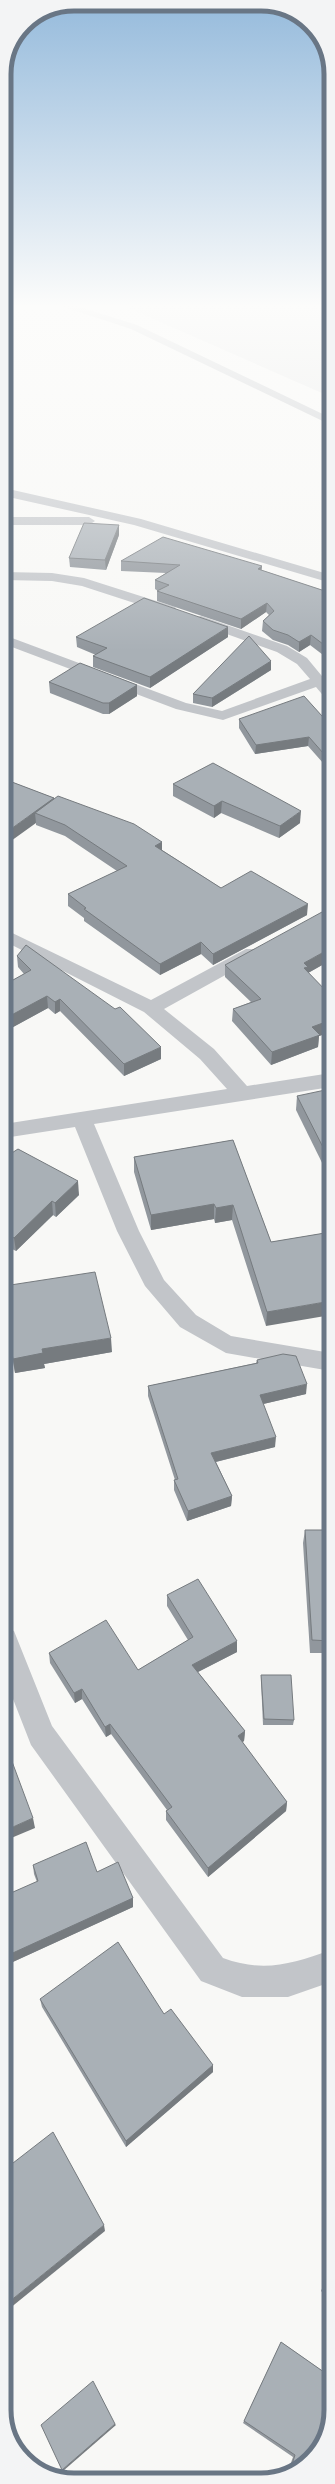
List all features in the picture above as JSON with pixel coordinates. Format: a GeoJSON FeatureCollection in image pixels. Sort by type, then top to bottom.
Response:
{"type":"FeatureCollection","features":[{"type":"Feature","properties":{"kind":"street"},"geometry":{"type":"LineString","coordinates":[[11,494],[137,522],[324,577]]}},
{"type":"Feature","properties":{"kind":"street"},"geometry":{"type":"LineString","coordinates":[[11,521],[137,522]]}},
{"type":"Feature","properties":{"kind":"street"},"geometry":{"type":"LineString","coordinates":[[11,576],[52,577],[84,582],[188,615],[282,649],[302,661],[324,687]]}},
{"type":"Feature","properties":{"kind":"street"},"geometry":{"type":"LineString","coordinates":[[11,642],[181,706],[223,716],[319,681]]}},
{"type":"Feature","properties":{"kind":"street"},"geometry":{"type":"LineString","coordinates":[[11,938],[151,1008],[207,1054],[243,1095]]}},
{"type":"Feature","properties":{"kind":"street"},"geometry":{"type":"LineString","coordinates":[[151,1008],[269,944]]}},
{"type":"Feature","properties":{"kind":"street"},"geometry":{"type":"LineString","coordinates":[[11,1130],[324,1081]]}},
{"type":"Feature","properties":{"kind":"street"},"geometry":{"type":"LineString","coordinates":[[82,1119],[128,1231],[156,1286],[188,1321],[226,1344],[324,1361]]}},
{"type":"Feature","properties":{"kind":"street"},"geometry":{"type":"LineString","coordinates":[[11,1658],[41,1735],[212,1970],[242,1981],[288,1981],[324,1968]]}},
{"type":"Feature","properties":{"kind":"building"},"geometry":{"type":"Polygon","coordinates":[[[84,523],[119,525],[105,560],[69,558],[84,523]]]}},
{"type":"Feature","properties":{"kind":"building"},"geometry":{"type":"Polygon","coordinates":[[[163,537],[262,566],[258,569],[324,591],[324,645],[311,635],[299,642],[288,635],[273,630],[263,621],[274,611],[267,603],[241,619],[157,591],[169,585],[155,580],[180,565],[121,561],[163,537]]]}},
{"type":"Feature","properties":{"kind":"building"},"geometry":{"type":"Polygon","coordinates":[[[144,598],[228,627],[150,677],[93,656],[107,648],[76,637],[144,598]]]}},
{"type":"Feature","properties":{"kind":"building"},"geometry":{"type":"Polygon","coordinates":[[[249,636],[271,661],[212,698],[193,694],[249,636]]]}},
{"type":"Feature","properties":{"kind":"building"},"geometry":{"type":"Polygon","coordinates":[[[80,663],[137,685],[109,703],[103,703],[49,682],[80,663]]]}},
{"type":"Feature","properties":{"kind":"building"},"geometry":{"type":"Polygon","coordinates":[[[304,696],[324,718],[324,754],[309,737],[256,745],[239,719],[304,696]]]}},
{"type":"Feature","properties":{"kind":"building"},"geometry":{"type":"Polygon","coordinates":[[[213,763],[301,811],[280,826],[222,801],[214,806],[173,784],[213,763]]]}},
{"type":"Feature","properties":{"kind":"building"},"geometry":{"type":"Polygon","coordinates":[[[11,782],[54,798],[11,829],[11,782]]]}},
{"type":"Feature","properties":{"kind":"building"},"geometry":{"type":"Polygon","coordinates":[[[58,796],[134,824],[162,842],[155,846],[221,888],[251,871],[308,904],[213,954],[201,942],[160,964],[84,909],[86,908],[68,894],[127,866],[65,825],[35,813],[58,796]]]}},
{"type":"Feature","properties":{"kind":"building"},"geometry":{"type":"Polygon","coordinates":[[[324,912],[324,952],[304,963],[308,967],[304,968],[324,989],[324,1023],[312,1027],[320,1035],[272,1052],[233,1009],[261,999],[225,965],[324,912]]]}},
{"type":"Feature","properties":{"kind":"building"},"geometry":{"type":"Polygon","coordinates":[[[26,945],[115,1009],[120,1007],[161,1047],[124,1064],[60,999],[55,1002],[47,996],[11,1015],[11,981],[31,970],[17,956],[26,945]]]}},
{"type":"Feature","properties":{"kind":"building"},"geometry":{"type":"Polygon","coordinates":[[[324,1090],[324,1149],[297,1096],[324,1090]]]}},
{"type":"Feature","properties":{"kind":"building"},"geometry":{"type":"Polygon","coordinates":[[[233,1140],[271,1242],[324,1233],[324,1302],[267,1312],[233,1205],[216,1208],[214,1204],[151,1215],[134,1157],[233,1140]]]}},
{"type":"Feature","properties":{"kind":"building"},"geometry":{"type":"Polygon","coordinates":[[[18,1149],[78,1181],[55,1203],[52,1201],[14,1238],[11,1236],[11,1154],[18,1149]]]}},
{"type":"Feature","properties":{"kind":"building"},"geometry":{"type":"Polygon","coordinates":[[[95,1272],[111,1338],[42,1349],[43,1353],[13,1359],[11,1348],[11,1285],[95,1272]]]}},
{"type":"Feature","properties":{"kind":"building"},"geometry":{"type":"Polygon","coordinates":[[[283,1354],[296,1356],[307,1384],[260,1395],[276,1437],[211,1453],[232,1496],[188,1511],[174,1480],[178,1479],[148,1386],[258,1363],[257,1360],[283,1354]]]}},
{"type":"Feature","properties":{"kind":"building"},"geometry":{"type":"Polygon","coordinates":[[[305,1530],[324,1530],[324,1641],[312,1640],[305,1530]]]}},
{"type":"Feature","properties":{"kind":"building"},"geometry":{"type":"Polygon","coordinates":[[[198,1579],[237,1641],[192,1665],[245,1731],[238,1736],[287,1802],[208,1868],[166,1811],[172,1807],[110,1724],[105,1727],[82,1689],[74,1693],[49,1653],[106,1620],[138,1670],[193,1637],[167,1595],[198,1579]]]}},
{"type":"Feature","properties":{"kind":"building"},"geometry":{"type":"Polygon","coordinates":[[[261,1675],[291,1675],[294,1720],[264,1719],[261,1675]]]}},
{"type":"Feature","properties":{"kind":"building"},"geometry":{"type":"Polygon","coordinates":[[[11,1759],[33,1818],[11,1828],[11,1759]]]}},
{"type":"Feature","properties":{"kind":"building"},"geometry":{"type":"Polygon","coordinates":[[[86,1842],[97,1872],[118,1862],[133,1898],[11,1954],[11,1893],[38,1881],[33,1865],[86,1842]]]}},
{"type":"Feature","properties":{"kind":"building"},"geometry":{"type":"Polygon","coordinates":[[[118,1942],[164,2014],[171,2009],[213,2065],[126,2141],[40,1999],[118,1942]]]}},
{"type":"Feature","properties":{"kind":"building"},"geometry":{"type":"Polygon","coordinates":[[[53,2132],[104,2225],[11,2300],[11,2165],[53,2132]]]}},
{"type":"Feature","properties":{"kind":"building"},"geometry":{"type":"Polygon","coordinates":[[[281,2342],[324,2372],[323,2423],[319,2434],[308,2452],[292,2465],[295,2455],[244,2421],[281,2342]]]}},
{"type":"Feature","properties":{"kind":"building"},"geometry":{"type":"Polygon","coordinates":[[[93,2381],[115,2424],[62,2470],[41,2425],[93,2381]]]}}]}
